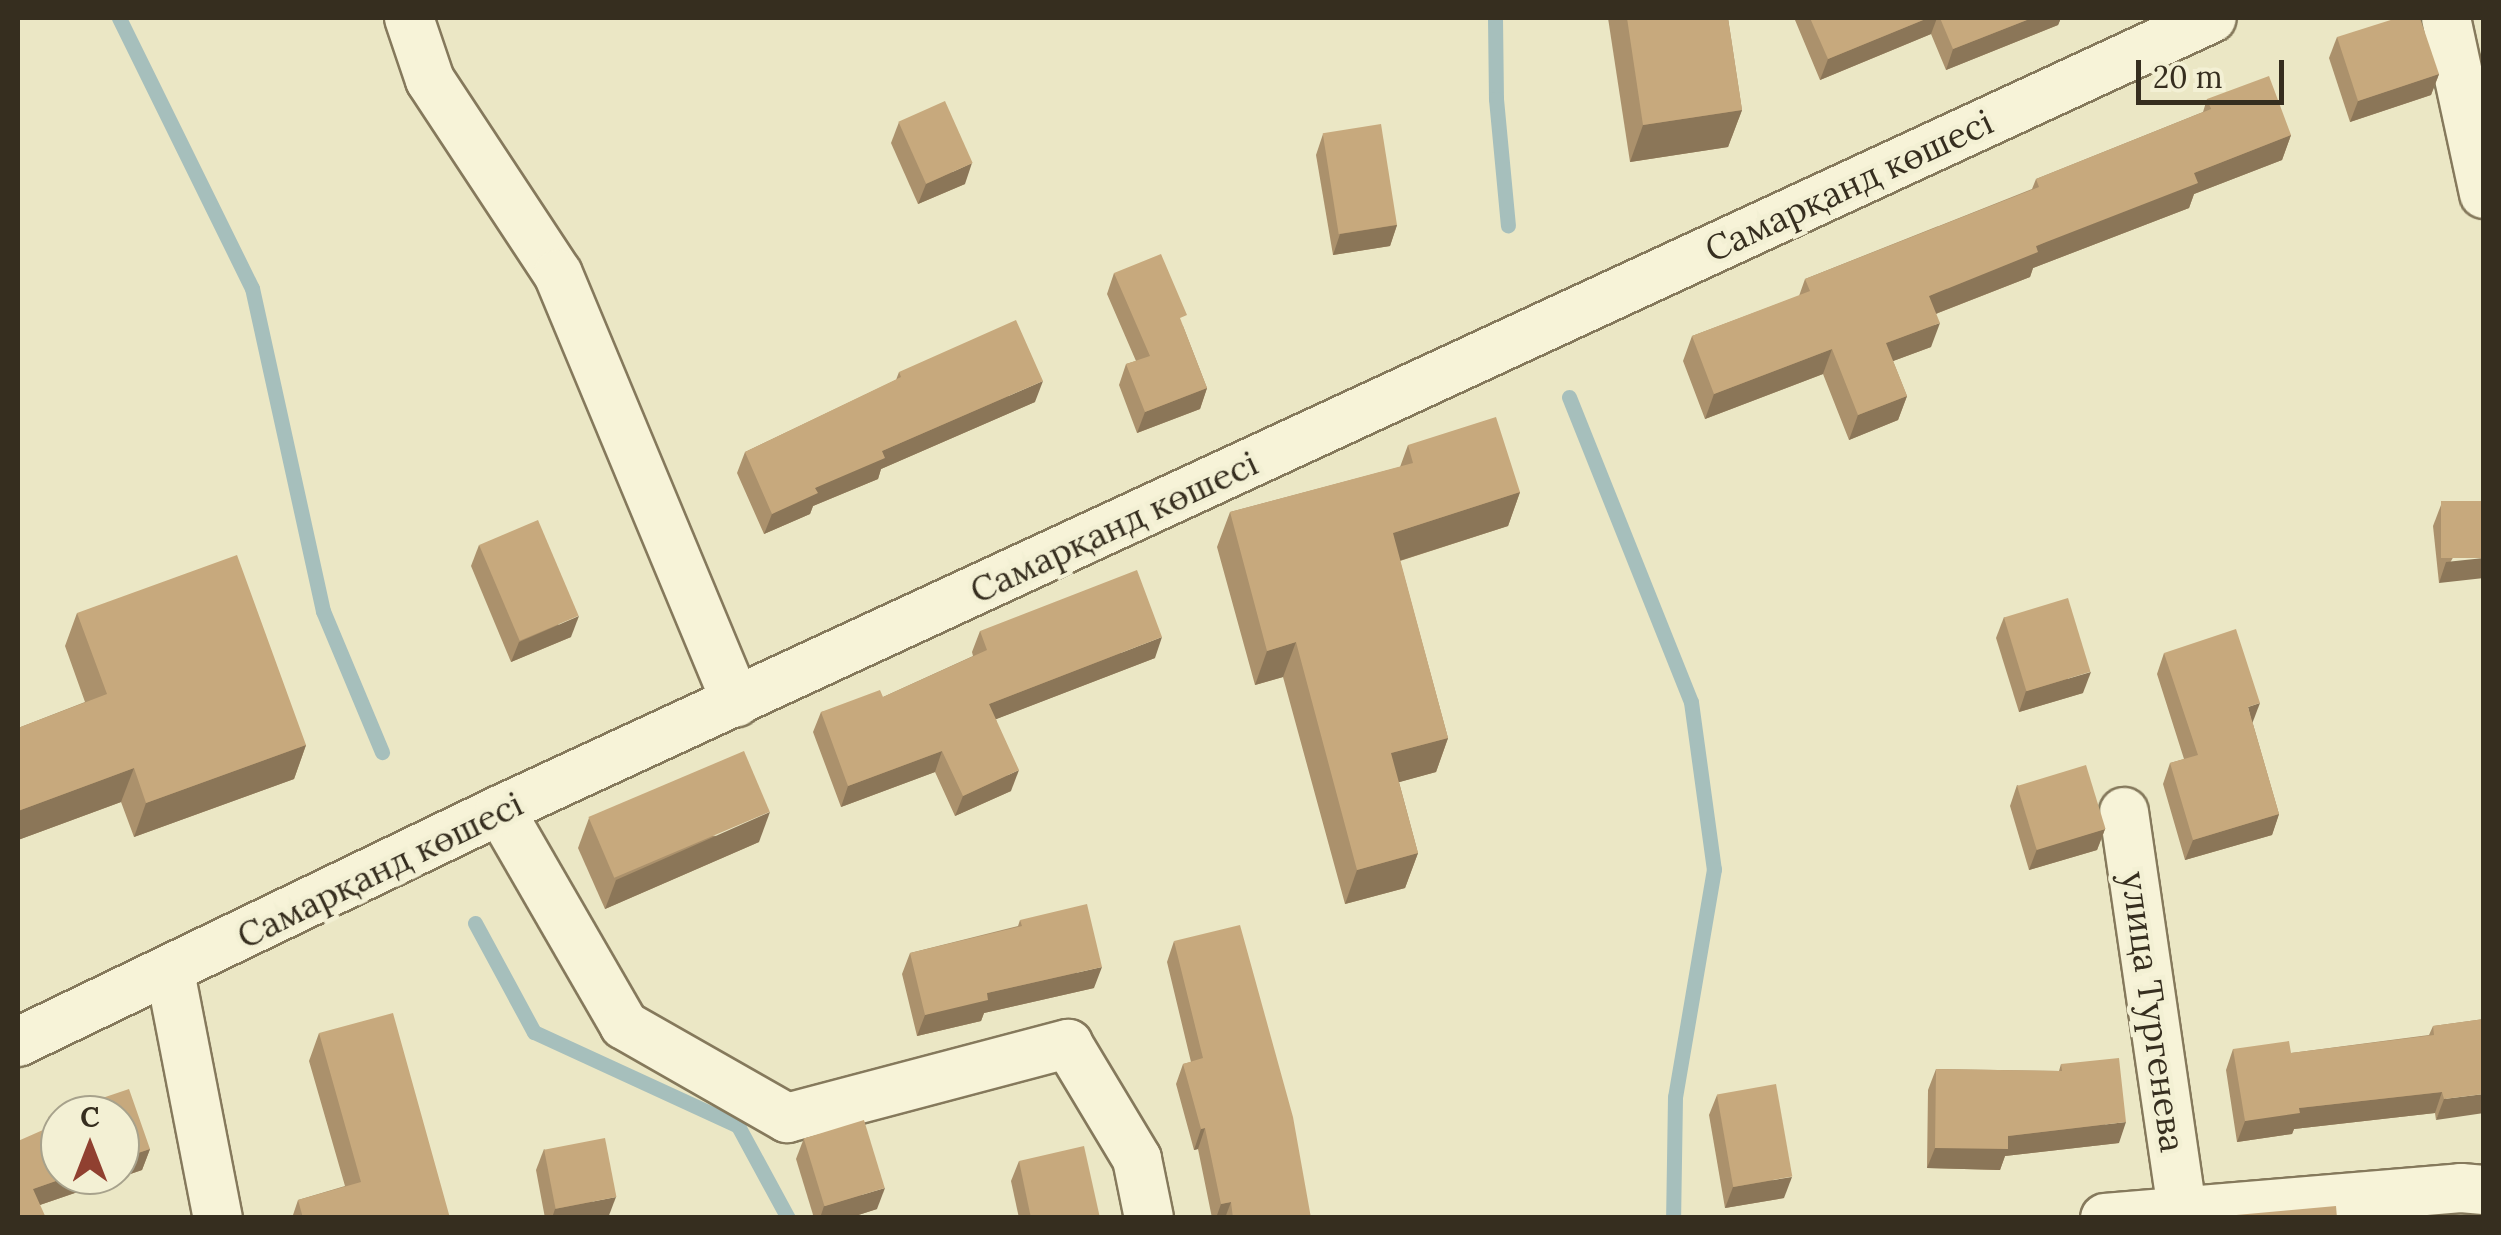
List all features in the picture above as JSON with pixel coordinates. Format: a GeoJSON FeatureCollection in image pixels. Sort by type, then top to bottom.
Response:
{"type":"FeatureCollection","features":[{"type":"Feature","properties":{"kind":"street"},"geometry":{"type":"LineString","coordinates":[[410,18],[430,80],[558,274],[736,702]]}},
{"type":"Feature","properties":{"kind":"street","name":"Самарқанд көшесі"},"geometry":{"type":"LineString","coordinates":[[18,1042],[500,810],[2212,18]]}},
{"type":"Feature","properties":{"kind":"street"},"geometry":{"type":"LineString","coordinates":[[2446,18],[2484,194]]}},
{"type":"Feature","properties":{"kind":"street"},"geometry":{"type":"LineString","coordinates":[[500,810],[624,1025],[787,1118],[1068,1044],[1137,1159],[1149,1218]]}},
{"type":"Feature","properties":{"kind":"street","name":"улица Тургенева"},"geometry":{"type":"LineString","coordinates":[[2124,812],[2182,1212]]}},
{"type":"Feature","properties":{"kind":"street"},"geometry":{"type":"LineString","coordinates":[[170,972],[218,1218]]}},
{"type":"Feature","properties":{"kind":"street"},"geometry":{"type":"LineString","coordinates":[[2105,1218],[2353,1208],[2461,1188],[2484,1190]]}},
{"type":"Feature","properties":{"kind":"building"},"geometry":{"type":"Polygon","coordinates":[[[1627,18],[1728,18],[1742,110],[1643,125],[1627,18]]]}},
{"type":"Feature","properties":{"kind":"building"},"geometry":{"type":"Polygon","coordinates":[[[1810,18],[1928,18],[1828,59],[1810,18]]]}},
{"type":"Feature","properties":{"kind":"building"},"geometry":{"type":"Polygon","coordinates":[[[1940,18],[2032,18],[1953,49],[1940,18]]]}},
{"type":"Feature","properties":{"kind":"building"},"geometry":{"type":"Polygon","coordinates":[[[2397,18],[2420,18],[2439,74],[2358,101],[2337,37],[2397,18]]]}},
{"type":"Feature","properties":{"kind":"building"},"geometry":{"type":"Polygon","coordinates":[[[2269,76],[2291,135],[2194,173],[2198,183],[2036,246],[2038,252],[1929,296],[1940,323],[1886,343],[1907,396],[1858,415],[1832,349],[1714,394],[1692,336],[1810,291],[1805,279],[2039,187],[2036,179],[2211,109],[2207,99],[2269,76]]]}},
{"type":"Feature","properties":{"kind":"building"},"geometry":{"type":"Polygon","coordinates":[[[945,101],[973,163],[926,184],[898,122],[945,101]]]}},
{"type":"Feature","properties":{"kind":"building"},"geometry":{"type":"Polygon","coordinates":[[[1381,124],[1397,225],[1339,234],[1323,133],[1381,124]]]}},
{"type":"Feature","properties":{"kind":"building"},"geometry":{"type":"Polygon","coordinates":[[[1161,254],[1187,315],[1180,318],[1207,388],[1145,412],[1126,364],[1150,356],[1114,273],[1161,254]]]}},
{"type":"Feature","properties":{"kind":"building"},"geometry":{"type":"Polygon","coordinates":[[[1016,320],[1043,381],[882,451],[885,458],[815,488],[818,493],[772,514],[745,452],[901,377],[899,372],[1016,320]]]}},
{"type":"Feature","properties":{"kind":"building"},"geometry":{"type":"Polygon","coordinates":[[[1496,417],[1520,492],[1393,533],[1448,738],[1391,753],[1418,853],[1357,870],[1296,642],[1267,651],[1230,512],[1413,463],[1408,445],[1496,417]]]}},
{"type":"Feature","properties":{"kind":"building"},"geometry":{"type":"Polygon","coordinates":[[[2441,501],[2484,501],[2484,558],[2441,558],[2441,501]]]}},
{"type":"Feature","properties":{"kind":"building"},"geometry":{"type":"Polygon","coordinates":[[[538,520],[579,616],[520,641],[479,545],[538,520]]]}},
{"type":"Feature","properties":{"kind":"building"},"geometry":{"type":"Polygon","coordinates":[[[237,555],[306,745],[146,803],[134,768],[18,811],[18,728],[107,694],[77,613],[237,555]]]}},
{"type":"Feature","properties":{"kind":"building"},"geometry":{"type":"Polygon","coordinates":[[[1137,570],[1162,637],[989,704],[1019,770],[963,796],[942,751],[848,786],[821,712],[880,690],[883,697],[987,650],[980,631],[1137,570]]]}},
{"type":"Feature","properties":{"kind":"building"},"geometry":{"type":"Polygon","coordinates":[[[2068,598],[2091,672],[2026,691],[2004,618],[2068,598]]]}},
{"type":"Feature","properties":{"kind":"building"},"geometry":{"type":"Polygon","coordinates":[[[2236,629],[2260,703],[2248,707],[2279,814],[2193,840],[2170,763],[2198,755],[2164,653],[2236,629]]]}},
{"type":"Feature","properties":{"kind":"building"},"geometry":{"type":"Polygon","coordinates":[[[744,751],[770,812],[614,878],[588,817],[744,751]]]}},
{"type":"Feature","properties":{"kind":"building"},"geometry":{"type":"Polygon","coordinates":[[[2086,765],[2106,829],[2037,850],[2017,786],[2086,765]]]}},
{"type":"Feature","properties":{"kind":"building"},"geometry":{"type":"Polygon","coordinates":[[[1087,904],[1102,967],[987,993],[988,1000],[925,1015],[910,953],[1022,926],[1020,920],[1087,904]]]}},
{"type":"Feature","properties":{"kind":"building"},"geometry":{"type":"Polygon","coordinates":[[[1240,925],[1293,1117],[1311,1218],[1233,1218],[1231,1202],[1221,1204],[1205,1128],[1201,1129],[1183,1064],[1203,1058],[1174,941],[1240,925]]]}},
{"type":"Feature","properties":{"kind":"building"},"geometry":{"type":"Polygon","coordinates":[[[393,1013],[450,1218],[303,1218],[298,1200],[361,1182],[319,1033],[393,1013]]]}},
{"type":"Feature","properties":{"kind":"building"},"geometry":{"type":"Polygon","coordinates":[[[2484,1019],[2484,1094],[2444,1099],[2442,1092],[2299,1108],[2300,1113],[2245,1121],[2233,1049],[2289,1041],[2291,1053],[2434,1035],[2433,1026],[2484,1019]]]}},
{"type":"Feature","properties":{"kind":"building"},"geometry":{"type":"Polygon","coordinates":[[[2119,1058],[2126,1122],[2008,1136],[2008,1149],[1935,1148],[1936,1069],[2062,1071],[2061,1064],[2119,1058]]]}},
{"type":"Feature","properties":{"kind":"building"},"geometry":{"type":"Polygon","coordinates":[[[1776,1084],[1792,1177],[1733,1187],[1717,1094],[1776,1084]]]}},
{"type":"Feature","properties":{"kind":"building"},"geometry":{"type":"Polygon","coordinates":[[[140,1120],[150,1149],[140,1152],[140,1120]]]}},
{"type":"Feature","properties":{"kind":"building"},"geometry":{"type":"Polygon","coordinates":[[[864,1120],[885,1188],[825,1206],[804,1138],[864,1120]]]}},
{"type":"Feature","properties":{"kind":"building"},"geometry":{"type":"Polygon","coordinates":[[[40,1131],[40,1187],[33,1189],[46,1218],[18,1218],[18,1141],[40,1131]]]}},
{"type":"Feature","properties":{"kind":"building"},"geometry":{"type":"Polygon","coordinates":[[[605,1138],[616,1197],[556,1209],[544,1150],[605,1138]]]}},
{"type":"Feature","properties":{"kind":"building"},"geometry":{"type":"Polygon","coordinates":[[[1084,1146],[1100,1218],[1031,1218],[1019,1161],[1084,1146]]]}},
{"type":"Feature","properties":{"kind":"building"},"geometry":{"type":"Polygon","coordinates":[[[2336,1206],[2337,1218],[2203,1218],[2336,1206]]]}},
{"type":"Feature","properties":{"kind":"waterway"},"geometry":{"type":"LineString","coordinates":[[119,18],[252,288],[323,611],[382,752]]}},
{"type":"Feature","properties":{"kind":"waterway"},"geometry":{"type":"LineString","coordinates":[[1495,18],[1496,99],[1508,225]]}},
{"type":"Feature","properties":{"kind":"waterway"},"geometry":{"type":"LineString","coordinates":[[1569,397],[1691,702],[1714,869],[1675,1097],[1673,1218]]}},
{"type":"Feature","properties":{"kind":"waterway"},"geometry":{"type":"LineString","coordinates":[[475,923],[534,1032],[738,1126],[788,1218]]}}]}
